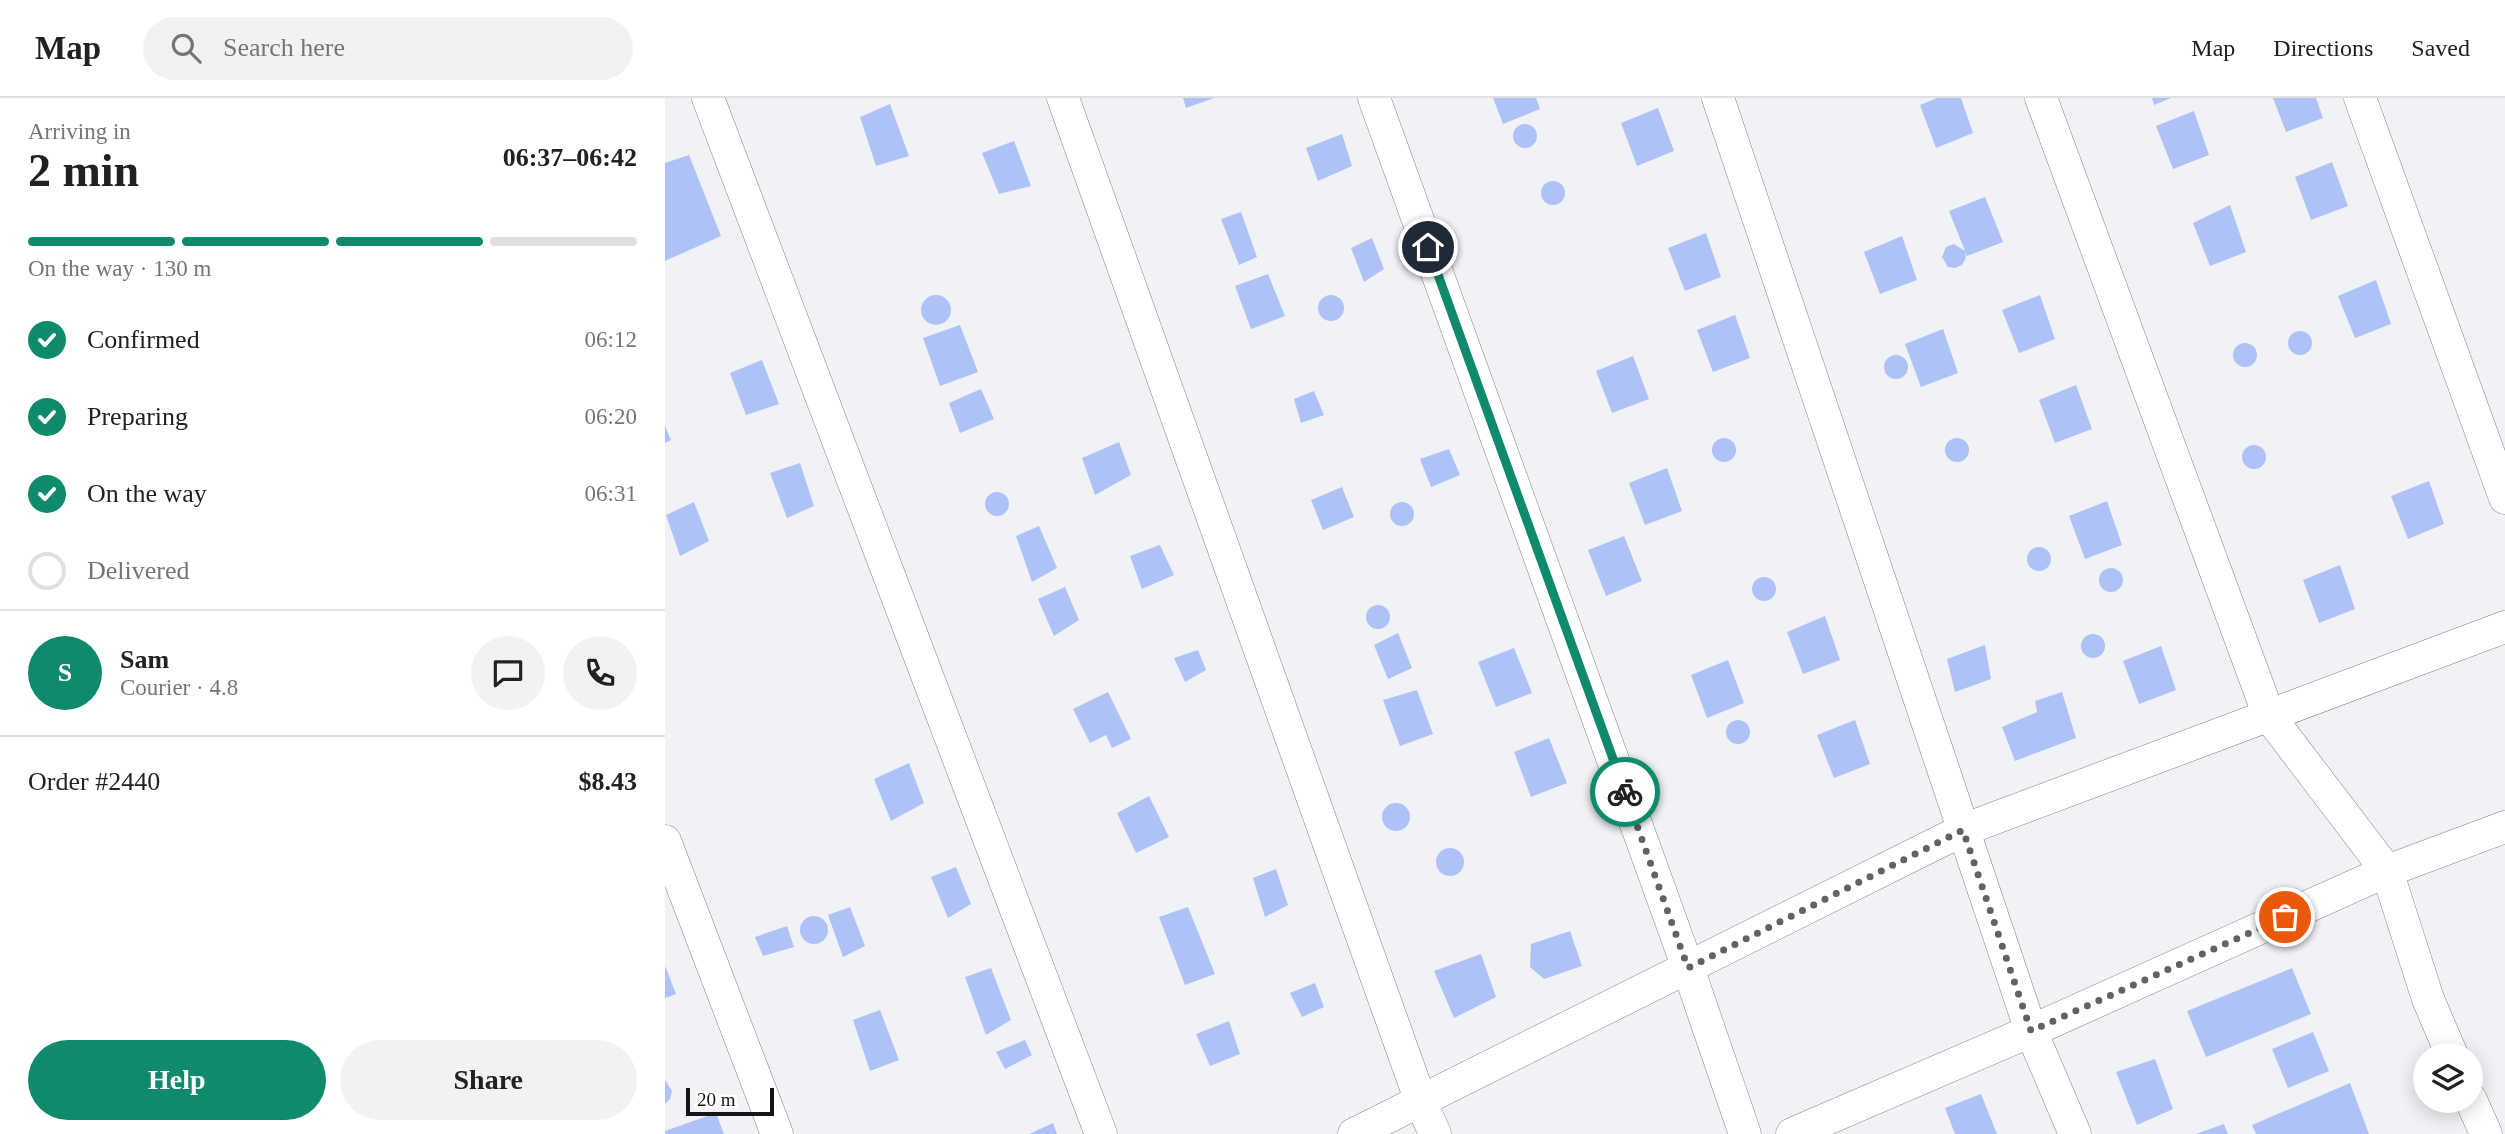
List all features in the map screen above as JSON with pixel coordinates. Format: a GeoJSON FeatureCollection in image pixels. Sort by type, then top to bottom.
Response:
{"type":"FeatureCollection","features":[{"type":"Feature","properties":{"kind":"street"},"geometry":{"type":"LineString","coordinates":[[708,98],[1101,1134]]}},
{"type":"Feature","properties":{"kind":"street"},"geometry":{"type":"LineString","coordinates":[[1063,98],[1421,1102],[1435,1134]]}},
{"type":"Feature","properties":{"kind":"street"},"geometry":{"type":"LineString","coordinates":[[1374,98],[1688,968],[1745,1134]]}},
{"type":"Feature","properties":{"kind":"street"},"geometry":{"type":"LineString","coordinates":[[1718,98],[2031,1031],[2075,1134]]}},
{"type":"Feature","properties":{"kind":"street"},"geometry":{"type":"LineString","coordinates":[[2041,98],[2269,716],[2387,871],[2428,999],[2447,1043]]}},
{"type":"Feature","properties":{"kind":"street"},"geometry":{"type":"LineString","coordinates":[[2360,98],[2505,498]]}},
{"type":"Feature","properties":{"kind":"street"},"geometry":{"type":"LineString","coordinates":[[1354,1134],[1963,830],[2505,627]]}},
{"type":"Feature","properties":{"kind":"street"},"geometry":{"type":"LineString","coordinates":[[1792,1134],[2031,1031],[2387,871],[2505,827]]}},
{"type":"Feature","properties":{"kind":"street"},"geometry":{"type":"LineString","coordinates":[[665,841],[777,1134]]}},
{"type":"Feature","properties":{"kind":"street"},"geometry":{"type":"LineString","coordinates":[[2477,1113],[2486,1134]]}},
{"type":"Feature","properties":{"kind":"building"},"geometry":{"type":"Polygon","coordinates":[[[1183,98],[1214,98],[1186,108],[1183,98]]]}},
{"type":"Feature","properties":{"kind":"building"},"geometry":{"type":"Polygon","coordinates":[[[1493,98],[1536,98],[1540,109],[1503,124],[1493,98]]]}},
{"type":"Feature","properties":{"kind":"building"},"geometry":{"type":"Polygon","coordinates":[[[1937,98],[1961,98],[1973,133],[1936,148],[1920,105],[1937,98]]]}},
{"type":"Feature","properties":{"kind":"building"},"geometry":{"type":"Polygon","coordinates":[[[2152,98],[2171,98],[2154,105],[2152,98]]]}},
{"type":"Feature","properties":{"kind":"building"},"geometry":{"type":"Polygon","coordinates":[[[2273,98],[2316,98],[2323,118],[2286,132],[2273,98]]]}},
{"type":"Feature","properties":{"kind":"building"},"geometry":{"type":"Polygon","coordinates":[[[890,104],[909,156],[876,166],[860,117],[890,104]]]}},
{"type":"Feature","properties":{"kind":"building"},"geometry":{"type":"Polygon","coordinates":[[[1658,108],[1674,151],[1637,166],[1621,123],[1658,108]]]}},
{"type":"Feature","properties":{"kind":"building"},"geometry":{"type":"Polygon","coordinates":[[[2194,111],[2209,155],[2173,169],[2156,126],[2194,111]]]}},
{"type":"Feature","properties":{"kind":"building"},"geometry":{"type":"Polygon","coordinates":[[[1525,124],[1536,131],[1537,136],[1530,147],[1525,148],[1514,141],[1513,136],[1520,125],[1525,124]]]}},
{"type":"Feature","properties":{"kind":"building"},"geometry":{"type":"Polygon","coordinates":[[[1342,134],[1352,166],[1318,181],[1306,148],[1342,134]]]}},
{"type":"Feature","properties":{"kind":"building"},"geometry":{"type":"Polygon","coordinates":[[[1014,141],[1031,186],[999,194],[982,153],[1014,141]]]}},
{"type":"Feature","properties":{"kind":"building"},"geometry":{"type":"Polygon","coordinates":[[[689,155],[721,236],[665,261],[665,163],[689,155]]]}},
{"type":"Feature","properties":{"kind":"building"},"geometry":{"type":"Polygon","coordinates":[[[2332,162],[2348,206],[2311,220],[2295,177],[2332,162]]]}},
{"type":"Feature","properties":{"kind":"building"},"geometry":{"type":"Polygon","coordinates":[[[1553,181],[1564,188],[1565,193],[1558,204],[1553,205],[1542,198],[1541,193],[1548,182],[1553,181]]]}},
{"type":"Feature","properties":{"kind":"building"},"geometry":{"type":"Polygon","coordinates":[[[1985,197],[2003,242],[1967,256],[1965,252],[1966,258],[1962,265],[1948,267],[1942,257],[1946,247],[1954,244],[1965,251],[1949,211],[1985,197]]]}},
{"type":"Feature","properties":{"kind":"building"},"geometry":{"type":"Polygon","coordinates":[[[2230,205],[2246,252],[2210,266],[2193,223],[2230,205]]]}},
{"type":"Feature","properties":{"kind":"building"},"geometry":{"type":"Polygon","coordinates":[[[1241,212],[1257,257],[1239,265],[1221,219],[1241,212]]]}},
{"type":"Feature","properties":{"kind":"building"},"geometry":{"type":"Polygon","coordinates":[[[1706,233],[1721,277],[1685,291],[1668,248],[1706,233]]]}},
{"type":"Feature","properties":{"kind":"building"},"geometry":{"type":"Polygon","coordinates":[[[1902,236],[1917,280],[1880,294],[1864,252],[1902,236]]]}},
{"type":"Feature","properties":{"kind":"building"},"geometry":{"type":"Polygon","coordinates":[[[1372,238],[1384,269],[1364,282],[1351,248],[1372,238]]]}},
{"type":"Feature","properties":{"kind":"building"},"geometry":{"type":"Polygon","coordinates":[[[1268,274],[1285,316],[1251,329],[1235,286],[1268,274]]]}},
{"type":"Feature","properties":{"kind":"building"},"geometry":{"type":"Polygon","coordinates":[[[2376,280],[2391,324],[2355,338],[2338,296],[2376,280]]]}},
{"type":"Feature","properties":{"kind":"building"},"geometry":{"type":"Polygon","coordinates":[[[936,295],[947,299],[951,310],[947,321],[936,325],[925,321],[921,310],[925,299],[936,295]]]}},
{"type":"Feature","properties":{"kind":"building"},"geometry":{"type":"Polygon","coordinates":[[[1331,295],[1340,299],[1344,308],[1340,317],[1331,321],[1322,317],[1318,308],[1322,299],[1331,295]]]}},
{"type":"Feature","properties":{"kind":"building"},"geometry":{"type":"Polygon","coordinates":[[[2040,295],[2055,339],[2019,353],[2002,310],[2040,295]]]}},
{"type":"Feature","properties":{"kind":"building"},"geometry":{"type":"Polygon","coordinates":[[[1735,315],[1750,358],[1713,372],[1697,330],[1735,315]]]}},
{"type":"Feature","properties":{"kind":"building"},"geometry":{"type":"Polygon","coordinates":[[[960,325],[978,372],[940,386],[923,338],[960,325]]]}},
{"type":"Feature","properties":{"kind":"building"},"geometry":{"type":"Polygon","coordinates":[[[1943,329],[1958,373],[1921,387],[1905,344],[1943,329]]]}},
{"type":"Feature","properties":{"kind":"building"},"geometry":{"type":"Polygon","coordinates":[[[2300,331],[2311,338],[2312,343],[2305,354],[2300,355],[2289,348],[2288,343],[2295,332],[2300,331]]]}},
{"type":"Feature","properties":{"kind":"building"},"geometry":{"type":"Polygon","coordinates":[[[2245,343],[2256,350],[2257,355],[2250,366],[2245,367],[2234,360],[2233,355],[2240,344],[2245,343]]]}},
{"type":"Feature","properties":{"kind":"building"},"geometry":{"type":"Polygon","coordinates":[[[1896,355],[1907,362],[1908,367],[1901,378],[1896,379],[1885,372],[1884,367],[1891,356],[1896,355]]]}},
{"type":"Feature","properties":{"kind":"building"},"geometry":{"type":"Polygon","coordinates":[[[1633,356],[1649,399],[1612,413],[1596,371],[1633,356]]]}},
{"type":"Feature","properties":{"kind":"building"},"geometry":{"type":"Polygon","coordinates":[[[762,360],[779,404],[746,415],[730,373],[762,360]]]}},
{"type":"Feature","properties":{"kind":"building"},"geometry":{"type":"Polygon","coordinates":[[[2076,385],[2092,429],[2055,443],[2039,400],[2076,385]]]}},
{"type":"Feature","properties":{"kind":"building"},"geometry":{"type":"Polygon","coordinates":[[[981,389],[994,419],[960,433],[949,403],[981,389]]]}},
{"type":"Feature","properties":{"kind":"building"},"geometry":{"type":"Polygon","coordinates":[[[1314,391],[1324,415],[1301,423],[1294,399],[1314,391]]]}},
{"type":"Feature","properties":{"kind":"building"},"geometry":{"type":"Polygon","coordinates":[[[665,426],[671,440],[665,443],[665,426]]]}},
{"type":"Feature","properties":{"kind":"building"},"geometry":{"type":"Polygon","coordinates":[[[1724,438],[1735,445],[1736,450],[1729,461],[1724,462],[1713,455],[1712,450],[1719,439],[1724,438]]]}},
{"type":"Feature","properties":{"kind":"building"},"geometry":{"type":"Polygon","coordinates":[[[1957,438],[1968,445],[1969,450],[1962,461],[1957,462],[1946,455],[1945,450],[1952,439],[1957,438]]]}},
{"type":"Feature","properties":{"kind":"building"},"geometry":{"type":"Polygon","coordinates":[[[1119,442],[1131,475],[1095,495],[1082,458],[1119,442]]]}},
{"type":"Feature","properties":{"kind":"building"},"geometry":{"type":"Polygon","coordinates":[[[2254,445],[2265,452],[2266,457],[2259,468],[2254,469],[2243,462],[2242,457],[2249,446],[2254,445]]]}},
{"type":"Feature","properties":{"kind":"building"},"geometry":{"type":"Polygon","coordinates":[[[1449,449],[1460,475],[1431,487],[1420,459],[1449,449]]]}},
{"type":"Feature","properties":{"kind":"building"},"geometry":{"type":"Polygon","coordinates":[[[800,463],[814,506],[787,518],[770,473],[800,463]]]}},
{"type":"Feature","properties":{"kind":"building"},"geometry":{"type":"Polygon","coordinates":[[[1667,468],[1682,511],[1645,525],[1629,483],[1667,468]]]}},
{"type":"Feature","properties":{"kind":"building"},"geometry":{"type":"Polygon","coordinates":[[[2429,481],[2444,524],[2408,539],[2391,496],[2429,481]]]}},
{"type":"Feature","properties":{"kind":"building"},"geometry":{"type":"Polygon","coordinates":[[[1342,487],[1354,517],[1323,530],[1311,500],[1342,487]]]}},
{"type":"Feature","properties":{"kind":"building"},"geometry":{"type":"Polygon","coordinates":[[[997,492],[1008,499],[1009,504],[1002,515],[997,516],[986,509],[985,504],[992,493],[997,492]]]}},
{"type":"Feature","properties":{"kind":"building"},"geometry":{"type":"Polygon","coordinates":[[[2107,501],[2122,545],[2085,559],[2069,516],[2107,501]]]}},
{"type":"Feature","properties":{"kind":"building"},"geometry":{"type":"Polygon","coordinates":[[[694,502],[709,541],[680,556],[666,515],[694,502]]]}},
{"type":"Feature","properties":{"kind":"building"},"geometry":{"type":"Polygon","coordinates":[[[1402,502],[1411,505],[1414,514],[1411,523],[1402,526],[1393,523],[1390,514],[1393,505],[1402,502]]]}},
{"type":"Feature","properties":{"kind":"building"},"geometry":{"type":"Polygon","coordinates":[[[1039,526],[1057,568],[1032,582],[1016,536],[1039,526]]]}},
{"type":"Feature","properties":{"kind":"building"},"geometry":{"type":"Polygon","coordinates":[[[1624,536],[1642,581],[1606,596],[1588,550],[1624,536]]]}},
{"type":"Feature","properties":{"kind":"building"},"geometry":{"type":"Polygon","coordinates":[[[1160,545],[1174,575],[1142,589],[1130,556],[1160,545]]]}},
{"type":"Feature","properties":{"kind":"building"},"geometry":{"type":"Polygon","coordinates":[[[2039,547],[2050,554],[2051,559],[2044,570],[2039,571],[2028,564],[2027,559],[2034,548],[2039,547]]]}},
{"type":"Feature","properties":{"kind":"building"},"geometry":{"type":"Polygon","coordinates":[[[2340,565],[2355,609],[2319,623],[2303,580],[2340,565]]]}},
{"type":"Feature","properties":{"kind":"building"},"geometry":{"type":"Polygon","coordinates":[[[2111,568],[2122,575],[2123,580],[2116,591],[2111,592],[2100,585],[2099,580],[2106,569],[2111,568]]]}},
{"type":"Feature","properties":{"kind":"building"},"geometry":{"type":"Polygon","coordinates":[[[1764,577],[1775,584],[1776,589],[1769,600],[1764,601],[1753,594],[1752,589],[1759,578],[1764,577]]]}},
{"type":"Feature","properties":{"kind":"building"},"geometry":{"type":"Polygon","coordinates":[[[1065,587],[1079,620],[1054,636],[1038,599],[1065,587]]]}},
{"type":"Feature","properties":{"kind":"building"},"geometry":{"type":"Polygon","coordinates":[[[1378,605],[1389,612],[1390,617],[1383,628],[1378,629],[1367,622],[1366,617],[1373,606],[1378,605]]]}},
{"type":"Feature","properties":{"kind":"building"},"geometry":{"type":"Polygon","coordinates":[[[1825,616],[1840,660],[1803,674],[1787,632],[1825,616]]]}},
{"type":"Feature","properties":{"kind":"building"},"geometry":{"type":"Polygon","coordinates":[[[1398,633],[1412,668],[1388,679],[1374,645],[1398,633]]]}},
{"type":"Feature","properties":{"kind":"building"},"geometry":{"type":"Polygon","coordinates":[[[2093,634],[2104,641],[2105,646],[2098,657],[2093,658],[2082,651],[2081,646],[2088,635],[2093,634]]]}},
{"type":"Feature","properties":{"kind":"building"},"geometry":{"type":"Polygon","coordinates":[[[1985,645],[1991,679],[1955,692],[1947,659],[1985,645]]]}},
{"type":"Feature","properties":{"kind":"building"},"geometry":{"type":"Polygon","coordinates":[[[2161,646],[2176,690],[2139,704],[2123,661],[2161,646]]]}},
{"type":"Feature","properties":{"kind":"building"},"geometry":{"type":"Polygon","coordinates":[[[1514,648],[1532,693],[1496,707],[1478,662],[1514,648]]]}},
{"type":"Feature","properties":{"kind":"building"},"geometry":{"type":"Polygon","coordinates":[[[1198,650],[1206,670],[1185,682],[1174,658],[1198,650]]]}},
{"type":"Feature","properties":{"kind":"building"},"geometry":{"type":"Polygon","coordinates":[[[1728,660],[1744,703],[1707,718],[1691,675],[1728,660]]]}},
{"type":"Feature","properties":{"kind":"building"},"geometry":{"type":"Polygon","coordinates":[[[1417,690],[1433,734],[1400,746],[1383,700],[1417,690]]]}},
{"type":"Feature","properties":{"kind":"building"},"geometry":{"type":"Polygon","coordinates":[[[1108,692],[1131,739],[1112,748],[1106,735],[1090,743],[1073,709],[1108,692]]]}},
{"type":"Feature","properties":{"kind":"building"},"geometry":{"type":"Polygon","coordinates":[[[2062,692],[2076,738],[2015,761],[2002,727],[2037,712],[2035,701],[2062,692]]]}},
{"type":"Feature","properties":{"kind":"building"},"geometry":{"type":"Polygon","coordinates":[[[1738,720],[1749,727],[1750,732],[1743,743],[1738,744],[1727,737],[1726,732],[1733,721],[1738,720]]]}},
{"type":"Feature","properties":{"kind":"building"},"geometry":{"type":"Polygon","coordinates":[[[1855,720],[1870,764],[1834,778],[1817,735],[1855,720]]]}},
{"type":"Feature","properties":{"kind":"building"},"geometry":{"type":"Polygon","coordinates":[[[1549,738],[1567,783],[1531,797],[1514,752],[1549,738]]]}},
{"type":"Feature","properties":{"kind":"building"},"geometry":{"type":"Polygon","coordinates":[[[909,763],[924,803],[891,821],[874,779],[909,763]]]}},
{"type":"Feature","properties":{"kind":"building"},"geometry":{"type":"Polygon","coordinates":[[[1149,796],[1169,837],[1136,853],[1117,813],[1149,796]]]}},
{"type":"Feature","properties":{"kind":"building"},"geometry":{"type":"Polygon","coordinates":[[[1396,803],[1406,807],[1410,817],[1406,827],[1396,831],[1386,827],[1382,817],[1386,807],[1396,803]]]}},
{"type":"Feature","properties":{"kind":"building"},"geometry":{"type":"Polygon","coordinates":[[[1450,848],[1460,852],[1464,862],[1460,872],[1450,876],[1440,872],[1436,862],[1440,852],[1450,848]]]}},
{"type":"Feature","properties":{"kind":"building"},"geometry":{"type":"Polygon","coordinates":[[[956,867],[971,904],[948,918],[931,877],[956,867]]]}},
{"type":"Feature","properties":{"kind":"building"},"geometry":{"type":"Polygon","coordinates":[[[1276,869],[1288,905],[1265,917],[1253,878],[1276,869]]]}},
{"type":"Feature","properties":{"kind":"building"},"geometry":{"type":"Polygon","coordinates":[[[850,907],[865,946],[843,957],[828,915],[850,907]]]}},
{"type":"Feature","properties":{"kind":"building"},"geometry":{"type":"Polygon","coordinates":[[[1188,907],[1215,974],[1185,985],[1159,917],[1188,907]]]}},
{"type":"Feature","properties":{"kind":"building"},"geometry":{"type":"Polygon","coordinates":[[[814,916],[824,920],[828,930],[824,940],[814,944],[804,940],[800,930],[804,920],[814,916]]]}},
{"type":"Feature","properties":{"kind":"building"},"geometry":{"type":"Polygon","coordinates":[[[787,926],[794,947],[763,956],[755,937],[787,926]]]}},
{"type":"Feature","properties":{"kind":"building"},"geometry":{"type":"Polygon","coordinates":[[[1570,931],[1582,966],[1544,979],[1530,967],[1531,944],[1570,931]]]}},
{"type":"Feature","properties":{"kind":"building"},"geometry":{"type":"Polygon","coordinates":[[[1481,954],[1496,997],[1454,1018],[1434,971],[1481,954]]]}},
{"type":"Feature","properties":{"kind":"building"},"geometry":{"type":"Polygon","coordinates":[[[665,966],[676,994],[665,998],[665,966]]]}},
{"type":"Feature","properties":{"kind":"building"},"geometry":{"type":"Polygon","coordinates":[[[991,968],[1011,1020],[986,1035],[965,977],[991,968]]]}},
{"type":"Feature","properties":{"kind":"building"},"geometry":{"type":"Polygon","coordinates":[[[2292,968],[2311,1014],[2206,1057],[2187,1011],[2292,968]]]}},
{"type":"Feature","properties":{"kind":"building"},"geometry":{"type":"Polygon","coordinates":[[[1315,983],[1324,1007],[1302,1017],[1290,993],[1315,983]]]}},
{"type":"Feature","properties":{"kind":"building"},"geometry":{"type":"Polygon","coordinates":[[[880,1010],[899,1060],[870,1071],[853,1020],[880,1010]]]}},
{"type":"Feature","properties":{"kind":"building"},"geometry":{"type":"Polygon","coordinates":[[[1229,1021],[1240,1054],[1210,1066],[1196,1034],[1229,1021]]]}},
{"type":"Feature","properties":{"kind":"building"},"geometry":{"type":"Polygon","coordinates":[[[2313,1032],[2329,1071],[2288,1088],[2272,1049],[2313,1032]]]}},
{"type":"Feature","properties":{"kind":"building"},"geometry":{"type":"Polygon","coordinates":[[[1025,1040],[1032,1055],[1005,1069],[996,1052],[1025,1040]]]}},
{"type":"Feature","properties":{"kind":"building"},"geometry":{"type":"Polygon","coordinates":[[[2155,1059],[2173,1109],[2137,1125],[2116,1072],[2155,1059]]]}},
{"type":"Feature","properties":{"kind":"building"},"geometry":{"type":"Polygon","coordinates":[[[665,1080],[672,1091],[665,1104],[665,1080]]]}},
{"type":"Feature","properties":{"kind":"building"},"geometry":{"type":"Polygon","coordinates":[[[2350,1083],[2369,1134],[2256,1134],[2252,1125],[2350,1083]]]}},
{"type":"Feature","properties":{"kind":"building"},"geometry":{"type":"Polygon","coordinates":[[[1981,1094],[1997,1134],[1955,1134],[1945,1108],[1981,1094]]]}},
{"type":"Feature","properties":{"kind":"building"},"geometry":{"type":"Polygon","coordinates":[[[716,1113],[724,1134],[665,1134],[665,1131],[716,1113]]]}},
{"type":"Feature","properties":{"kind":"building"},"geometry":{"type":"Polygon","coordinates":[[[1053,1123],[1057,1134],[1029,1134],[1053,1123]]]}},
{"type":"Feature","properties":{"kind":"building"},"geometry":{"type":"Polygon","coordinates":[[[2224,1124],[2228,1134],[2196,1134],[2224,1124]]]}},
{"type":"Feature","properties":{"kind":"way so far"},"geometry":{"type":"LineString","coordinates":[[1625,792],[1688,968],[1963,830],[2031,1031],[2285,917]]}},
{"type":"Feature","properties":{"kind":"route"},"geometry":{"type":"LineString","coordinates":[[1428,247],[1625,792]]}}]}
